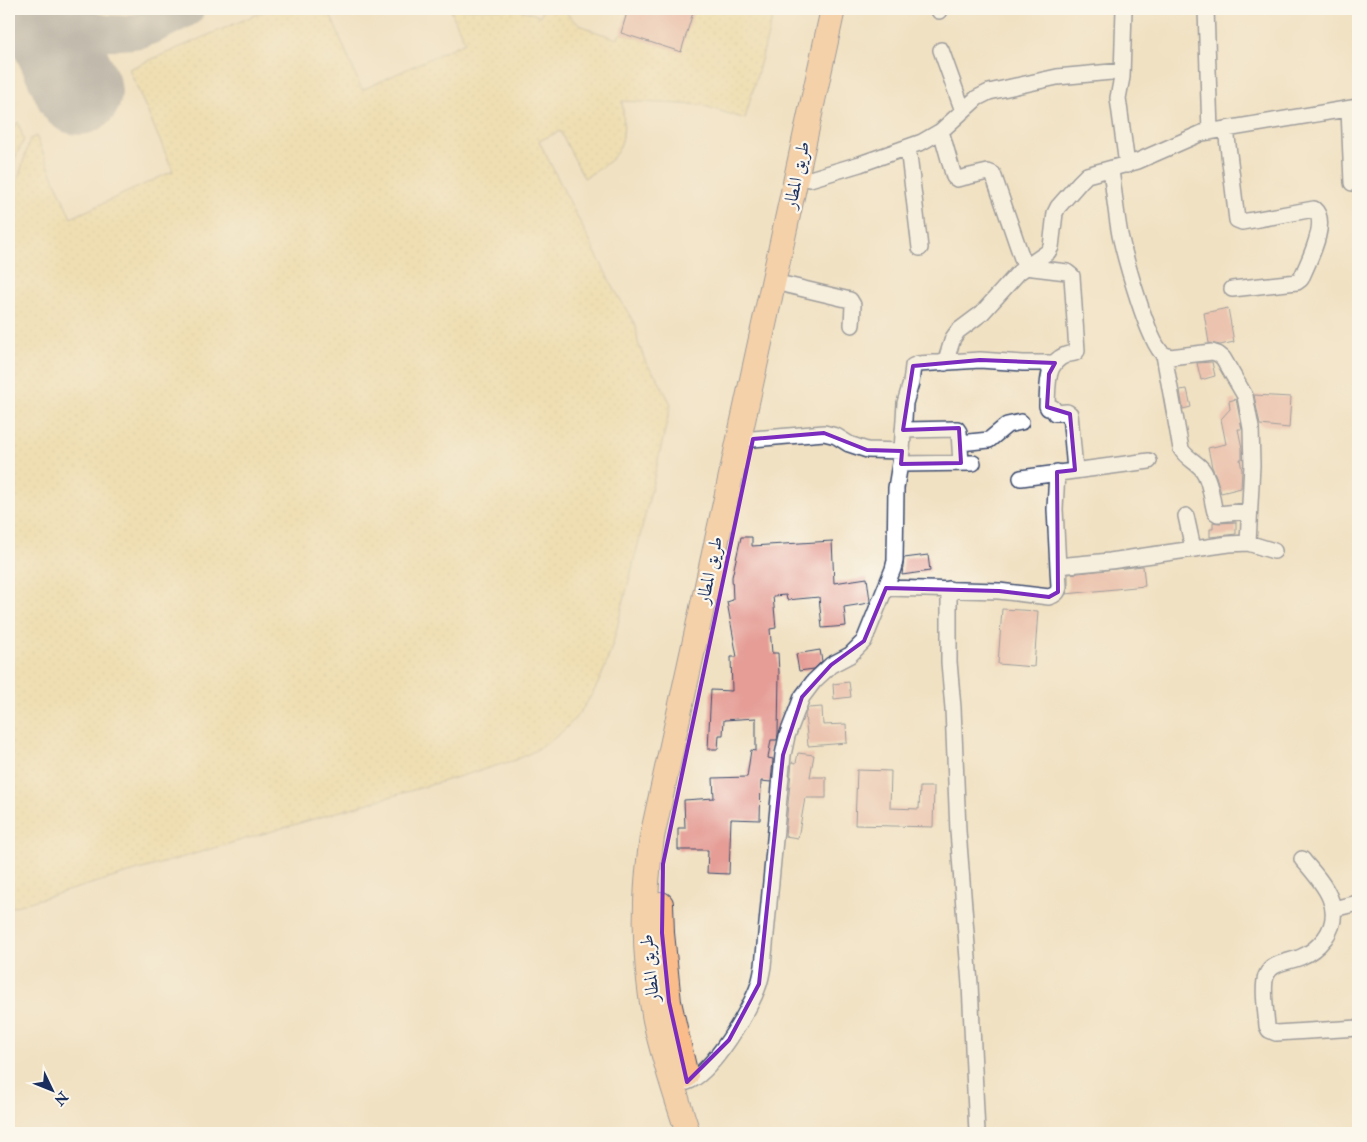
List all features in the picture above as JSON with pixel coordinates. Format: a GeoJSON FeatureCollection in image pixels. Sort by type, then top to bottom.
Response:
{"type":"FeatureCollection","features":[{"type":"Feature","properties":{"kind":"main road","name":"طريق المطار"},"geometry":{"type":"LineString","coordinates":[[690,1132],[665,1059],[661,1003],[663,864],[668,829],[810,179],[833,42],[833,9]]}},
{"type":"Feature","properties":{"kind":"main road","name":"طريق المطار"},"geometry":{"type":"LineString","coordinates":[[690,1132],[687,1082],[661,1003],[646,938],[647,871],[652,838],[833,42],[849,9]]}},
{"type":"Feature","properties":{"kind":"street"},"geometry":{"type":"LineString","coordinates":[[1124,9],[1122,71],[1118,98],[1127,165]]}},
{"type":"Feature","properties":{"kind":"street"},"geometry":{"type":"LineString","coordinates":[[1206,9],[1210,132]]}},
{"type":"Feature","properties":{"kind":"street"},"geometry":{"type":"LineString","coordinates":[[941,50],[963,111]]}},
{"type":"Feature","properties":{"kind":"street"},"geometry":{"type":"LineString","coordinates":[[810,179],[922,142],[941,131],[978,98],[989,92],[1057,77],[1122,71]]}},
{"type":"Feature","properties":{"kind":"street"},"geometry":{"type":"LineString","coordinates":[[945,362],[953,338],[958,331],[982,313],[1025,267],[1048,252],[1051,247],[1055,213],[1058,207],[1087,175],[1127,165],[1194,136],[1354,108],[1352,183]]}},
{"type":"Feature","properties":{"kind":"street"},"geometry":{"type":"LineString","coordinates":[[1226,129],[1237,220],[1242,222],[1314,209],[1318,214],[1319,233],[1300,279],[1297,282],[1232,290]]}},
{"type":"Feature","properties":{"kind":"street"},"geometry":{"type":"LineString","coordinates":[[941,131],[954,177],[957,179],[988,172],[993,174],[1025,267]]}},
{"type":"Feature","properties":{"kind":"street"},"geometry":{"type":"LineString","coordinates":[[908,147],[920,248]]}},
{"type":"Feature","properties":{"kind":"street"},"geometry":{"type":"LineString","coordinates":[[1111,170],[1121,236],[1136,292],[1152,337],[1164,355],[1181,449],[1205,475],[1215,512],[1218,514],[1249,512]]}},
{"type":"Feature","properties":{"kind":"street"},"geometry":{"type":"LineString","coordinates":[[1025,267],[1067,272],[1072,276],[1076,351],[1075,353],[1064,355],[1049,374],[1040,408],[1053,408],[1055,414],[1067,412],[1070,414],[1075,470]]}},
{"type":"Feature","properties":{"kind":"street"},"geometry":{"type":"LineString","coordinates":[[787,285],[850,300],[852,305],[852,325]]}},
{"type":"Feature","properties":{"kind":"street"},"geometry":{"type":"LineString","coordinates":[[1164,355],[1170,357],[1212,352],[1218,354],[1223,358],[1245,396],[1251,428],[1252,465],[1248,543]]}},
{"type":"Feature","properties":{"kind":"street"},"geometry":{"type":"LineString","coordinates":[[687,1082],[701,1075],[728,1040],[752,1001],[759,984],[763,966],[783,756],[794,714],[802,696],[814,681],[831,665],[850,654],[864,641],[886,588],[895,560],[896,488],[902,457],[905,400],[911,383],[913,366],[918,364],[980,360],[1056,363]]}},
{"type":"Feature","properties":{"kind":"street"},"geometry":{"type":"LineString","coordinates":[[960,443],[989,440],[1007,425],[1021,422]]}},
{"type":"Feature","properties":{"kind":"street"},"geometry":{"type":"LineString","coordinates":[[752,439],[824,432],[867,450],[902,457],[967,463],[957,429],[903,430]]}},
{"type":"Feature","properties":{"kind":"street"},"geometry":{"type":"LineString","coordinates":[[1021,478],[1149,461]]}},
{"type":"Feature","properties":{"kind":"street"},"geometry":{"type":"LineString","coordinates":[[886,588],[999,591],[1054,596],[1058,592],[1059,587],[1055,509],[1056,472]]}},
{"type":"Feature","properties":{"kind":"street"},"geometry":{"type":"LineString","coordinates":[[1186,516],[1193,548]]}},
{"type":"Feature","properties":{"kind":"street"},"geometry":{"type":"LineString","coordinates":[[1058,566],[1110,562],[1229,544],[1248,543],[1274,551]]}},
{"type":"Feature","properties":{"kind":"street"},"geometry":{"type":"LineString","coordinates":[[949,590],[949,662],[953,708],[958,831],[970,984],[977,1133]]}},
{"type":"Feature","properties":{"kind":"street"},"geometry":{"type":"LineString","coordinates":[[1302,858],[1325,887],[1332,901],[1332,925],[1329,933],[1319,946],[1302,957],[1270,969],[1265,983],[1267,1026],[1272,1032],[1276,1033],[1358,1028]]}},
{"type":"Feature","properties":{"kind":"street"},"geometry":{"type":"LineString","coordinates":[[1333,909],[1358,902]]}},
{"type":"Feature","properties":{"kind":"highlighted area"},"geometry":{"type":"Polygon","coordinates":[[[980,360],[1055,363],[1049,374],[1047,407],[1070,414],[1075,470],[1057,472],[1058,592],[1049,597],[999,591],[886,588],[864,641],[831,665],[802,697],[783,755],[759,984],[729,1040],[687,1082],[669,1002],[662,933],[663,864],[753,439],[824,433],[867,450],[902,451],[901,464],[961,463],[959,428],[903,430],[913,366],[980,360]]]}},
{"type":"Feature","properties":{"kind":"sand"},"geometry":{"type":"Polygon","coordinates":[[[269,9],[328,9],[362,90],[465,42],[450,9],[519,9],[540,16],[542,9],[565,9],[580,25],[595,31],[617,39],[621,33],[680,51],[694,9],[775,9],[745,119],[702,105],[622,101],[624,128],[620,148],[607,163],[584,178],[560,131],[539,141],[612,285],[636,326],[638,342],[646,363],[657,377],[671,404],[614,639],[601,677],[581,712],[548,743],[516,760],[9,908],[9,210],[30,139],[36,136],[71,218],[173,171],[129,69],[269,9]]]}},
{"type":"Feature","properties":{"kind":"sand"},"geometry":{"type":"Polygon","coordinates":[[[18,122],[24,140],[9,169],[9,133],[18,122]]]}},
{"type":"Feature","properties":{"kind":"building"},"geometry":{"type":"Polygon","coordinates":[[[628,9],[694,9],[681,52],[621,33],[628,9]]]}},
{"type":"Feature","properties":{"kind":"building"},"geometry":{"type":"Polygon","coordinates":[[[1228,308],[1234,342],[1220,345],[1209,343],[1204,313],[1228,308]]]}},
{"type":"Feature","properties":{"kind":"building"},"geometry":{"type":"Polygon","coordinates":[[[1212,362],[1215,376],[1201,380],[1197,363],[1212,362]]]}},
{"type":"Feature","properties":{"kind":"building"},"geometry":{"type":"Polygon","coordinates":[[[1187,389],[1191,407],[1183,409],[1180,390],[1187,389]]]}},
{"type":"Feature","properties":{"kind":"building"},"geometry":{"type":"Polygon","coordinates":[[[1254,395],[1291,397],[1289,428],[1260,425],[1254,395]]]}},
{"type":"Feature","properties":{"kind":"building"},"geometry":{"type":"Polygon","coordinates":[[[1236,399],[1242,429],[1238,429],[1242,448],[1242,459],[1240,459],[1242,470],[1241,488],[1221,493],[1208,448],[1226,444],[1221,419],[1230,409],[1229,401],[1236,399]]]}},
{"type":"Feature","properties":{"kind":"building"},"geometry":{"type":"Polygon","coordinates":[[[1213,522],[1236,522],[1236,534],[1210,537],[1210,529],[1213,529],[1213,522]]]}},
{"type":"Feature","properties":{"kind":"building"},"geometry":{"type":"Polygon","coordinates":[[[741,537],[752,537],[752,546],[832,541],[834,583],[867,578],[870,601],[869,603],[844,607],[846,626],[822,628],[819,597],[787,600],[786,595],[773,596],[776,628],[770,629],[772,653],[778,653],[779,673],[778,734],[777,740],[771,740],[768,758],[773,759],[771,782],[761,781],[760,820],[731,819],[729,874],[707,873],[708,850],[678,850],[678,828],[685,828],[684,800],[714,798],[713,778],[747,777],[751,750],[756,751],[756,718],[724,720],[723,735],[719,735],[718,749],[708,749],[711,690],[732,691],[731,657],[737,657],[727,602],[733,600],[732,577],[741,537]]]}},
{"type":"Feature","properties":{"kind":"building"},"geometry":{"type":"Polygon","coordinates":[[[928,555],[930,571],[902,575],[904,558],[928,555]]]}},
{"type":"Feature","properties":{"kind":"building"},"geometry":{"type":"Polygon","coordinates":[[[1143,566],[1145,586],[1066,594],[1068,574],[1143,566]]]}},
{"type":"Feature","properties":{"kind":"building"},"geometry":{"type":"Polygon","coordinates":[[[1002,609],[1038,611],[1034,667],[998,664],[1002,609]]]}},
{"type":"Feature","properties":{"kind":"building"},"geometry":{"type":"Polygon","coordinates":[[[820,650],[822,661],[814,669],[799,671],[796,654],[820,650]]]}},
{"type":"Feature","properties":{"kind":"building"},"geometry":{"type":"Polygon","coordinates":[[[849,682],[851,697],[834,699],[833,684],[849,682]]]}},
{"type":"Feature","properties":{"kind":"building"},"geometry":{"type":"Polygon","coordinates":[[[822,707],[823,725],[846,724],[847,743],[808,746],[805,714],[808,708],[822,707]]]}},
{"type":"Feature","properties":{"kind":"building"},"geometry":{"type":"Polygon","coordinates":[[[798,753],[814,755],[810,777],[826,777],[826,798],[805,798],[798,838],[785,836],[792,762],[796,763],[798,753]]]}},
{"type":"Feature","properties":{"kind":"building"},"geometry":{"type":"Polygon","coordinates":[[[857,770],[891,771],[890,808],[919,809],[920,787],[934,787],[933,827],[855,825],[857,770]]]}},
{"type":"Feature","properties":{"kind":"taxiway"},"geometry":{"type":"LineString","coordinates":[[9,23],[22,9]]}},
{"type":"Feature","properties":{"kind":"taxiway"},"geometry":{"type":"LineString","coordinates":[[52,9],[61,17],[83,27],[119,33],[148,28],[187,9]]}},
{"type":"Feature","properties":{"kind":"runway"},"geometry":{"type":"LineString","coordinates":[[41,9],[79,92]]}}]}
